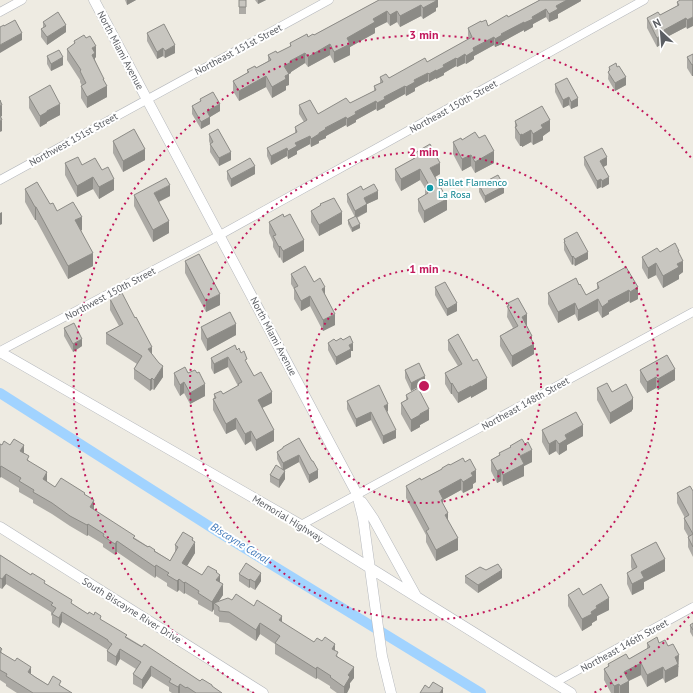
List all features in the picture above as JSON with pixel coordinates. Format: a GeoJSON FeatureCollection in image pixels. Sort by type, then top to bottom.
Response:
{"type":"FeatureCollection","features":[{"type":"Feature","properties":{"kind":"street"},"geometry":{"type":"LineString","coordinates":[[0,12],[22,0]]}},
{"type":"Feature","properties":{"kind":"street","name":"North Miami Avenue"},"geometry":{"type":"LineString","coordinates":[[94,0],[220,234],[357,494],[363,518],[382,656],[391,693]]}},
{"type":"Feature","properties":{"kind":"street","name":"Northeast 151st Street"},"geometry":{"type":"LineString","coordinates":[[147,99],[329,0]]}},
{"type":"Feature","properties":{"kind":"street","name":"Northeast 150th Street"},"geometry":{"type":"LineString","coordinates":[[220,234],[644,0]]}},
{"type":"Feature","properties":{"kind":"street","name":"Northwest 151st Street"},"geometry":{"type":"LineString","coordinates":[[0,180],[147,99]]}},
{"type":"Feature","properties":{"kind":"street","name":"Northwest 150th Street"},"geometry":{"type":"LineString","coordinates":[[0,351],[220,234]]}},
{"type":"Feature","properties":{"kind":"street","name":"Northeast 148th Street"},"geometry":{"type":"LineString","coordinates":[[301,525],[693,312]]}},
{"type":"Feature","properties":{"kind":"street","name":"Memorial Highway"},"geometry":{"type":"LineString","coordinates":[[0,351],[301,525],[571,693]]}},
{"type":"Feature","properties":{"kind":"street"},"geometry":{"type":"LineString","coordinates":[[357,494],[373,518],[417,598]]}},
{"type":"Feature","properties":{"kind":"street","name":"South Biscayne River Drive"},"geometry":{"type":"LineString","coordinates":[[0,527],[264,693]]}},
{"type":"Feature","properties":{"kind":"street","name":"Northeast 146th Street"},"geometry":{"type":"LineString","coordinates":[[554,683],[693,607]]}},
{"type":"Feature","properties":{"kind":"building"},"geometry":{"type":"Polygon","coordinates":[[[239,0],[246,0],[246,7],[239,7],[239,0]]]}},
{"type":"Feature","properties":{"kind":"building"},"geometry":{"type":"Polygon","coordinates":[[[379,0],[436,1],[423,8],[421,5],[400,16],[397,11],[390,15],[387,11],[373,19],[375,22],[347,38],[350,44],[334,52],[330,44],[308,57],[305,53],[290,61],[291,62],[284,66],[289,74],[285,76],[286,79],[272,87],[266,76],[239,91],[233,81],[249,72],[247,70],[255,66],[256,68],[271,60],[268,55],[276,51],[277,53],[291,46],[290,43],[307,34],[308,37],[313,34],[314,35],[379,0]]]}},
{"type":"Feature","properties":{"kind":"building"},"geometry":{"type":"Polygon","coordinates":[[[540,0],[567,0],[556,6],[558,9],[549,14],[546,9],[532,17],[533,19],[501,34],[502,35],[495,39],[494,37],[473,48],[474,51],[466,56],[465,54],[457,59],[456,58],[443,65],[444,67],[414,80],[415,82],[384,97],[385,99],[377,103],[376,101],[355,112],[356,114],[347,119],[346,117],[325,128],[326,129],[311,139],[310,136],[295,143],[297,146],[288,151],[287,148],[271,156],[267,148],[297,132],[295,127],[307,120],[299,105],[310,100],[318,114],[346,98],[350,103],[376,90],[374,86],[383,82],[380,77],[386,74],[389,78],[425,58],[427,62],[472,37],[468,28],[486,20],[488,26],[507,15],[508,17],[540,0]]]}},
{"type":"Feature","properties":{"kind":"building"},"geometry":{"type":"Polygon","coordinates":[[[680,0],[693,0],[693,17],[687,20],[686,18],[664,30],[665,33],[657,38],[647,18],[658,12],[660,15],[679,5],[677,2],[680,0]]]}},
{"type":"Feature","properties":{"kind":"building"},"geometry":{"type":"Polygon","coordinates":[[[58,12],[66,25],[47,37],[41,29],[46,26],[43,22],[58,12]]]}},
{"type":"Feature","properties":{"kind":"building"},"geometry":{"type":"Polygon","coordinates":[[[15,20],[22,33],[0,45],[0,27],[15,20]]]}},
{"type":"Feature","properties":{"kind":"building"},"geometry":{"type":"Polygon","coordinates":[[[164,24],[175,45],[165,51],[163,48],[157,52],[147,33],[164,24]]]}},
{"type":"Feature","properties":{"kind":"building"},"geometry":{"type":"Polygon","coordinates":[[[84,35],[86,38],[90,36],[96,46],[92,48],[95,53],[92,55],[107,86],[87,97],[81,86],[86,83],[80,71],[81,70],[67,49],[75,43],[74,41],[84,35]]]}},
{"type":"Feature","properties":{"kind":"building"},"geometry":{"type":"Polygon","coordinates":[[[59,50],[63,57],[51,64],[47,56],[59,50]]]}},
{"type":"Feature","properties":{"kind":"building"},"geometry":{"type":"Polygon","coordinates":[[[693,54],[693,64],[692,65],[687,57],[693,54]]]}},
{"type":"Feature","properties":{"kind":"building"},"geometry":{"type":"Polygon","coordinates":[[[616,63],[617,67],[619,66],[626,77],[615,83],[608,72],[610,70],[609,67],[616,63]]]}},
{"type":"Feature","properties":{"kind":"building"},"geometry":{"type":"Polygon","coordinates":[[[567,78],[578,98],[571,102],[569,97],[563,100],[555,84],[567,78]]]}},
{"type":"Feature","properties":{"kind":"building"},"geometry":{"type":"Polygon","coordinates":[[[50,85],[60,104],[40,116],[29,97],[50,85]]]}},
{"type":"Feature","properties":{"kind":"building"},"geometry":{"type":"Polygon","coordinates":[[[213,92],[220,104],[207,111],[210,117],[201,122],[192,106],[201,101],[200,99],[213,92]]]}},
{"type":"Feature","properties":{"kind":"building"},"geometry":{"type":"Polygon","coordinates":[[[542,106],[550,120],[541,125],[543,128],[533,134],[531,130],[520,135],[515,127],[517,126],[515,121],[542,106]]]}},
{"type":"Feature","properties":{"kind":"building"},"geometry":{"type":"Polygon","coordinates":[[[134,129],[145,149],[123,161],[113,141],[134,129]]]}},
{"type":"Feature","properties":{"kind":"building"},"geometry":{"type":"Polygon","coordinates":[[[218,129],[231,152],[219,158],[210,144],[213,142],[209,134],[218,129]]]}},
{"type":"Feature","properties":{"kind":"building"},"geometry":{"type":"Polygon","coordinates":[[[475,132],[479,138],[485,135],[494,151],[475,162],[471,155],[462,159],[453,142],[461,138],[462,140],[475,132]]]}},
{"type":"Feature","properties":{"kind":"building"},"geometry":{"type":"Polygon","coordinates":[[[430,144],[440,163],[430,168],[447,199],[424,211],[418,199],[428,193],[425,187],[429,185],[420,169],[401,179],[395,169],[415,158],[413,154],[430,144]]]}},
{"type":"Feature","properties":{"kind":"building"},"geometry":{"type":"Polygon","coordinates":[[[602,148],[607,157],[600,161],[609,177],[602,181],[601,179],[597,181],[584,157],[602,148]]]}},
{"type":"Feature","properties":{"kind":"building"},"geometry":{"type":"Polygon","coordinates":[[[78,157],[82,165],[95,158],[102,170],[108,167],[114,179],[99,187],[93,177],[77,186],[65,163],[78,157]]]}},
{"type":"Feature","properties":{"kind":"building"},"geometry":{"type":"Polygon","coordinates":[[[250,158],[255,166],[231,179],[227,171],[250,158]]]}},
{"type":"Feature","properties":{"kind":"building"},"geometry":{"type":"Polygon","coordinates":[[[498,175],[504,186],[485,196],[479,185],[498,175]]]}},
{"type":"Feature","properties":{"kind":"building"},"geometry":{"type":"Polygon","coordinates":[[[166,178],[170,185],[154,193],[169,221],[153,230],[134,195],[166,178]]]}},
{"type":"Feature","properties":{"kind":"building"},"geometry":{"type":"Polygon","coordinates":[[[37,182],[50,204],[53,203],[57,211],[73,202],[82,217],[75,220],[93,253],[68,266],[25,189],[37,182]]]}},
{"type":"Feature","properties":{"kind":"building"},"geometry":{"type":"Polygon","coordinates":[[[374,184],[378,191],[364,198],[367,204],[355,211],[347,194],[361,186],[363,190],[374,184]]]}},
{"type":"Feature","properties":{"kind":"building"},"geometry":{"type":"Polygon","coordinates":[[[334,198],[342,212],[319,225],[311,211],[321,205],[320,204],[334,198]]]}},
{"type":"Feature","properties":{"kind":"building"},"geometry":{"type":"Polygon","coordinates":[[[283,214],[284,217],[290,214],[304,240],[283,251],[273,236],[276,235],[269,222],[283,214]]]}},
{"type":"Feature","properties":{"kind":"building"},"geometry":{"type":"Polygon","coordinates":[[[356,216],[360,224],[352,228],[348,220],[356,216]]]}},
{"type":"Feature","properties":{"kind":"building"},"geometry":{"type":"Polygon","coordinates":[[[577,232],[588,252],[575,259],[573,256],[572,257],[564,242],[564,239],[577,232]]]}},
{"type":"Feature","properties":{"kind":"building"},"geometry":{"type":"Polygon","coordinates":[[[675,243],[683,261],[677,264],[679,267],[663,276],[656,263],[648,268],[642,257],[657,248],[660,252],[675,243]]]}},
{"type":"Feature","properties":{"kind":"building"},"geometry":{"type":"Polygon","coordinates":[[[199,254],[220,294],[206,301],[185,261],[199,254]]]}},
{"type":"Feature","properties":{"kind":"building"},"geometry":{"type":"Polygon","coordinates":[[[305,266],[314,282],[320,278],[325,287],[322,289],[335,314],[323,320],[310,296],[301,301],[294,288],[298,286],[291,274],[305,266]]]}},
{"type":"Feature","properties":{"kind":"building"},"geometry":{"type":"Polygon","coordinates":[[[626,267],[638,287],[608,301],[609,302],[602,307],[598,299],[578,310],[575,303],[558,312],[548,293],[576,278],[586,295],[599,288],[597,283],[626,267]]]}},
{"type":"Feature","properties":{"kind":"building"},"geometry":{"type":"Polygon","coordinates":[[[445,282],[457,303],[447,309],[435,287],[445,282]]]}},
{"type":"Feature","properties":{"kind":"building"},"geometry":{"type":"Polygon","coordinates":[[[122,293],[152,347],[148,349],[163,366],[154,380],[152,378],[150,380],[134,369],[142,356],[106,333],[123,324],[110,299],[122,293]]]}},
{"type":"Feature","properties":{"kind":"building"},"geometry":{"type":"Polygon","coordinates":[[[518,298],[527,314],[522,317],[532,336],[530,337],[534,344],[512,356],[500,336],[518,326],[507,306],[509,306],[508,303],[518,298]]]}},
{"type":"Feature","properties":{"kind":"building"},"geometry":{"type":"Polygon","coordinates":[[[230,312],[236,324],[207,339],[201,327],[230,312]]]}},
{"type":"Feature","properties":{"kind":"building"},"geometry":{"type":"Polygon","coordinates":[[[74,323],[82,339],[73,344],[64,328],[74,323]]]}},
{"type":"Feature","properties":{"kind":"building"},"geometry":{"type":"Polygon","coordinates":[[[458,334],[473,361],[477,359],[487,378],[458,393],[445,373],[462,364],[448,340],[458,334]]]}},
{"type":"Feature","properties":{"kind":"building"},"geometry":{"type":"Polygon","coordinates":[[[350,336],[353,343],[349,345],[351,349],[336,357],[328,343],[334,339],[336,341],[341,338],[343,340],[350,336]]]}},
{"type":"Feature","properties":{"kind":"building"},"geometry":{"type":"Polygon","coordinates":[[[235,345],[237,350],[239,348],[241,353],[244,351],[247,359],[245,360],[254,376],[261,372],[272,392],[258,400],[274,430],[256,440],[251,431],[245,434],[236,418],[226,424],[213,399],[216,398],[214,394],[221,391],[223,394],[242,382],[228,357],[214,364],[211,358],[235,345]]]}},
{"type":"Feature","properties":{"kind":"building"},"geometry":{"type":"Polygon","coordinates":[[[667,355],[675,369],[658,379],[656,377],[647,382],[640,370],[667,355]]]}},
{"type":"Feature","properties":{"kind":"building"},"geometry":{"type":"Polygon","coordinates":[[[419,363],[425,376],[411,383],[405,370],[419,363]]]}},
{"type":"Feature","properties":{"kind":"building"},"geometry":{"type":"Polygon","coordinates":[[[185,367],[188,373],[195,370],[197,373],[199,372],[205,384],[190,393],[184,382],[180,385],[174,373],[185,367]]]}},
{"type":"Feature","properties":{"kind":"building"},"geometry":{"type":"Polygon","coordinates":[[[607,383],[612,392],[626,384],[633,398],[632,400],[610,413],[597,388],[607,383]]]}},
{"type":"Feature","properties":{"kind":"building"},"geometry":{"type":"Polygon","coordinates":[[[379,385],[388,404],[384,406],[396,430],[383,436],[371,412],[356,419],[347,401],[379,385]]]}},
{"type":"Feature","properties":{"kind":"building"},"geometry":{"type":"Polygon","coordinates":[[[418,388],[429,409],[411,420],[401,403],[408,399],[406,395],[418,388]]]}},
{"type":"Feature","properties":{"kind":"building"},"geometry":{"type":"Polygon","coordinates":[[[576,412],[583,425],[565,435],[567,439],[559,444],[556,440],[549,444],[542,430],[576,412]]]}},
{"type":"Feature","properties":{"kind":"building"},"geometry":{"type":"Polygon","coordinates":[[[299,438],[318,470],[309,475],[299,455],[283,463],[277,452],[299,438]]]}},
{"type":"Feature","properties":{"kind":"building"},"geometry":{"type":"Polygon","coordinates":[[[14,439],[24,445],[20,451],[29,456],[27,460],[47,472],[43,479],[55,487],[61,478],[85,493],[84,494],[94,500],[90,507],[135,536],[133,538],[148,547],[149,546],[170,561],[178,547],[175,545],[183,532],[193,538],[192,540],[195,542],[182,563],[202,575],[208,566],[217,571],[216,572],[220,575],[216,580],[223,584],[212,602],[185,582],[184,583],[179,579],[177,581],[167,575],[169,573],[156,565],[155,567],[117,541],[115,544],[103,536],[104,534],[88,524],[87,525],[70,516],[33,492],[34,490],[19,481],[21,478],[1,466],[0,467],[0,444],[2,445],[4,441],[10,445],[14,439]]]}},
{"type":"Feature","properties":{"kind":"building"},"geometry":{"type":"Polygon","coordinates":[[[522,439],[525,444],[528,442],[532,450],[520,456],[524,464],[503,475],[501,469],[497,471],[491,460],[500,455],[499,453],[522,439]]]}},
{"type":"Feature","properties":{"kind":"building"},"geometry":{"type":"Polygon","coordinates":[[[463,458],[465,462],[470,459],[476,470],[471,473],[473,476],[463,482],[461,479],[439,491],[443,499],[441,500],[448,513],[445,515],[458,538],[436,550],[426,531],[429,529],[406,486],[420,478],[421,480],[463,458]]]}},
{"type":"Feature","properties":{"kind":"building"},"geometry":{"type":"Polygon","coordinates":[[[276,465],[285,471],[279,480],[270,475],[276,465]]]}},
{"type":"Feature","properties":{"kind":"building"},"geometry":{"type":"Polygon","coordinates":[[[690,486],[693,491],[693,534],[684,518],[689,515],[677,493],[690,486]]]}},
{"type":"Feature","properties":{"kind":"building"},"geometry":{"type":"Polygon","coordinates":[[[693,534],[693,547],[688,537],[693,534]]]}},
{"type":"Feature","properties":{"kind":"building"},"geometry":{"type":"Polygon","coordinates":[[[656,542],[665,559],[641,572],[644,578],[632,584],[627,573],[637,567],[631,555],[656,542]]]}},
{"type":"Feature","properties":{"kind":"building"},"geometry":{"type":"Polygon","coordinates":[[[0,555],[31,575],[32,573],[45,581],[44,583],[72,600],[71,603],[88,614],[89,612],[94,615],[95,612],[101,616],[100,619],[127,635],[125,637],[142,647],[144,644],[200,681],[202,679],[222,693],[196,693],[180,684],[178,687],[169,682],[171,679],[151,666],[142,680],[133,674],[141,662],[120,649],[116,657],[107,651],[112,644],[108,640],[62,612],[59,618],[52,614],[56,608],[51,605],[53,603],[6,574],[2,579],[0,578],[0,555]]]}},
{"type":"Feature","properties":{"kind":"building"},"geometry":{"type":"Polygon","coordinates":[[[246,563],[261,573],[255,582],[239,574],[246,563]]]}},
{"type":"Feature","properties":{"kind":"building"},"geometry":{"type":"Polygon","coordinates":[[[498,564],[502,570],[478,585],[465,576],[480,567],[486,570],[498,564]]]}},
{"type":"Feature","properties":{"kind":"building"},"geometry":{"type":"Polygon","coordinates":[[[601,584],[609,598],[596,606],[597,608],[591,612],[592,614],[582,619],[568,595],[579,588],[583,595],[601,584]]]}},
{"type":"Feature","properties":{"kind":"building"},"geometry":{"type":"Polygon","coordinates":[[[236,594],[254,606],[257,600],[282,616],[279,620],[314,642],[317,638],[322,641],[325,637],[335,644],[332,649],[338,652],[336,656],[354,667],[348,675],[350,677],[344,687],[317,667],[316,669],[275,643],[280,636],[260,623],[256,630],[229,612],[219,611],[219,607],[214,603],[228,598],[232,600],[236,594]]]}},
{"type":"Feature","properties":{"kind":"building"},"geometry":{"type":"Polygon","coordinates":[[[693,623],[693,630],[690,625],[693,623]]]}},
{"type":"Feature","properties":{"kind":"building"},"geometry":{"type":"Polygon","coordinates":[[[657,637],[659,643],[665,640],[668,646],[673,644],[679,655],[675,657],[678,664],[665,671],[663,667],[647,675],[641,663],[624,672],[629,681],[620,686],[619,684],[614,686],[604,669],[609,666],[608,664],[626,654],[629,659],[650,647],[647,643],[657,637]]]}},
{"type":"Feature","properties":{"kind":"building"},"geometry":{"type":"Polygon","coordinates":[[[0,652],[15,661],[17,658],[31,667],[28,672],[48,685],[53,676],[61,681],[59,685],[72,693],[33,693],[6,676],[7,674],[0,670],[0,652]]]}},
{"type":"Feature","properties":{"kind":"building"},"geometry":{"type":"Polygon","coordinates":[[[433,682],[443,688],[440,693],[420,693],[425,685],[429,688],[433,682]]]}},
{"type":"Feature","properties":{"kind":"waterway","name":"Biscayne Canal"},"geometry":{"type":"LineString","coordinates":[[0,393],[220,533],[481,693]]}},
{"type":"Feature","properties":{"kind":"place","name":"Ballet Flamenco La Rosa"},"geometry":{"type":"Point","coordinates":[430,188]}}]}
